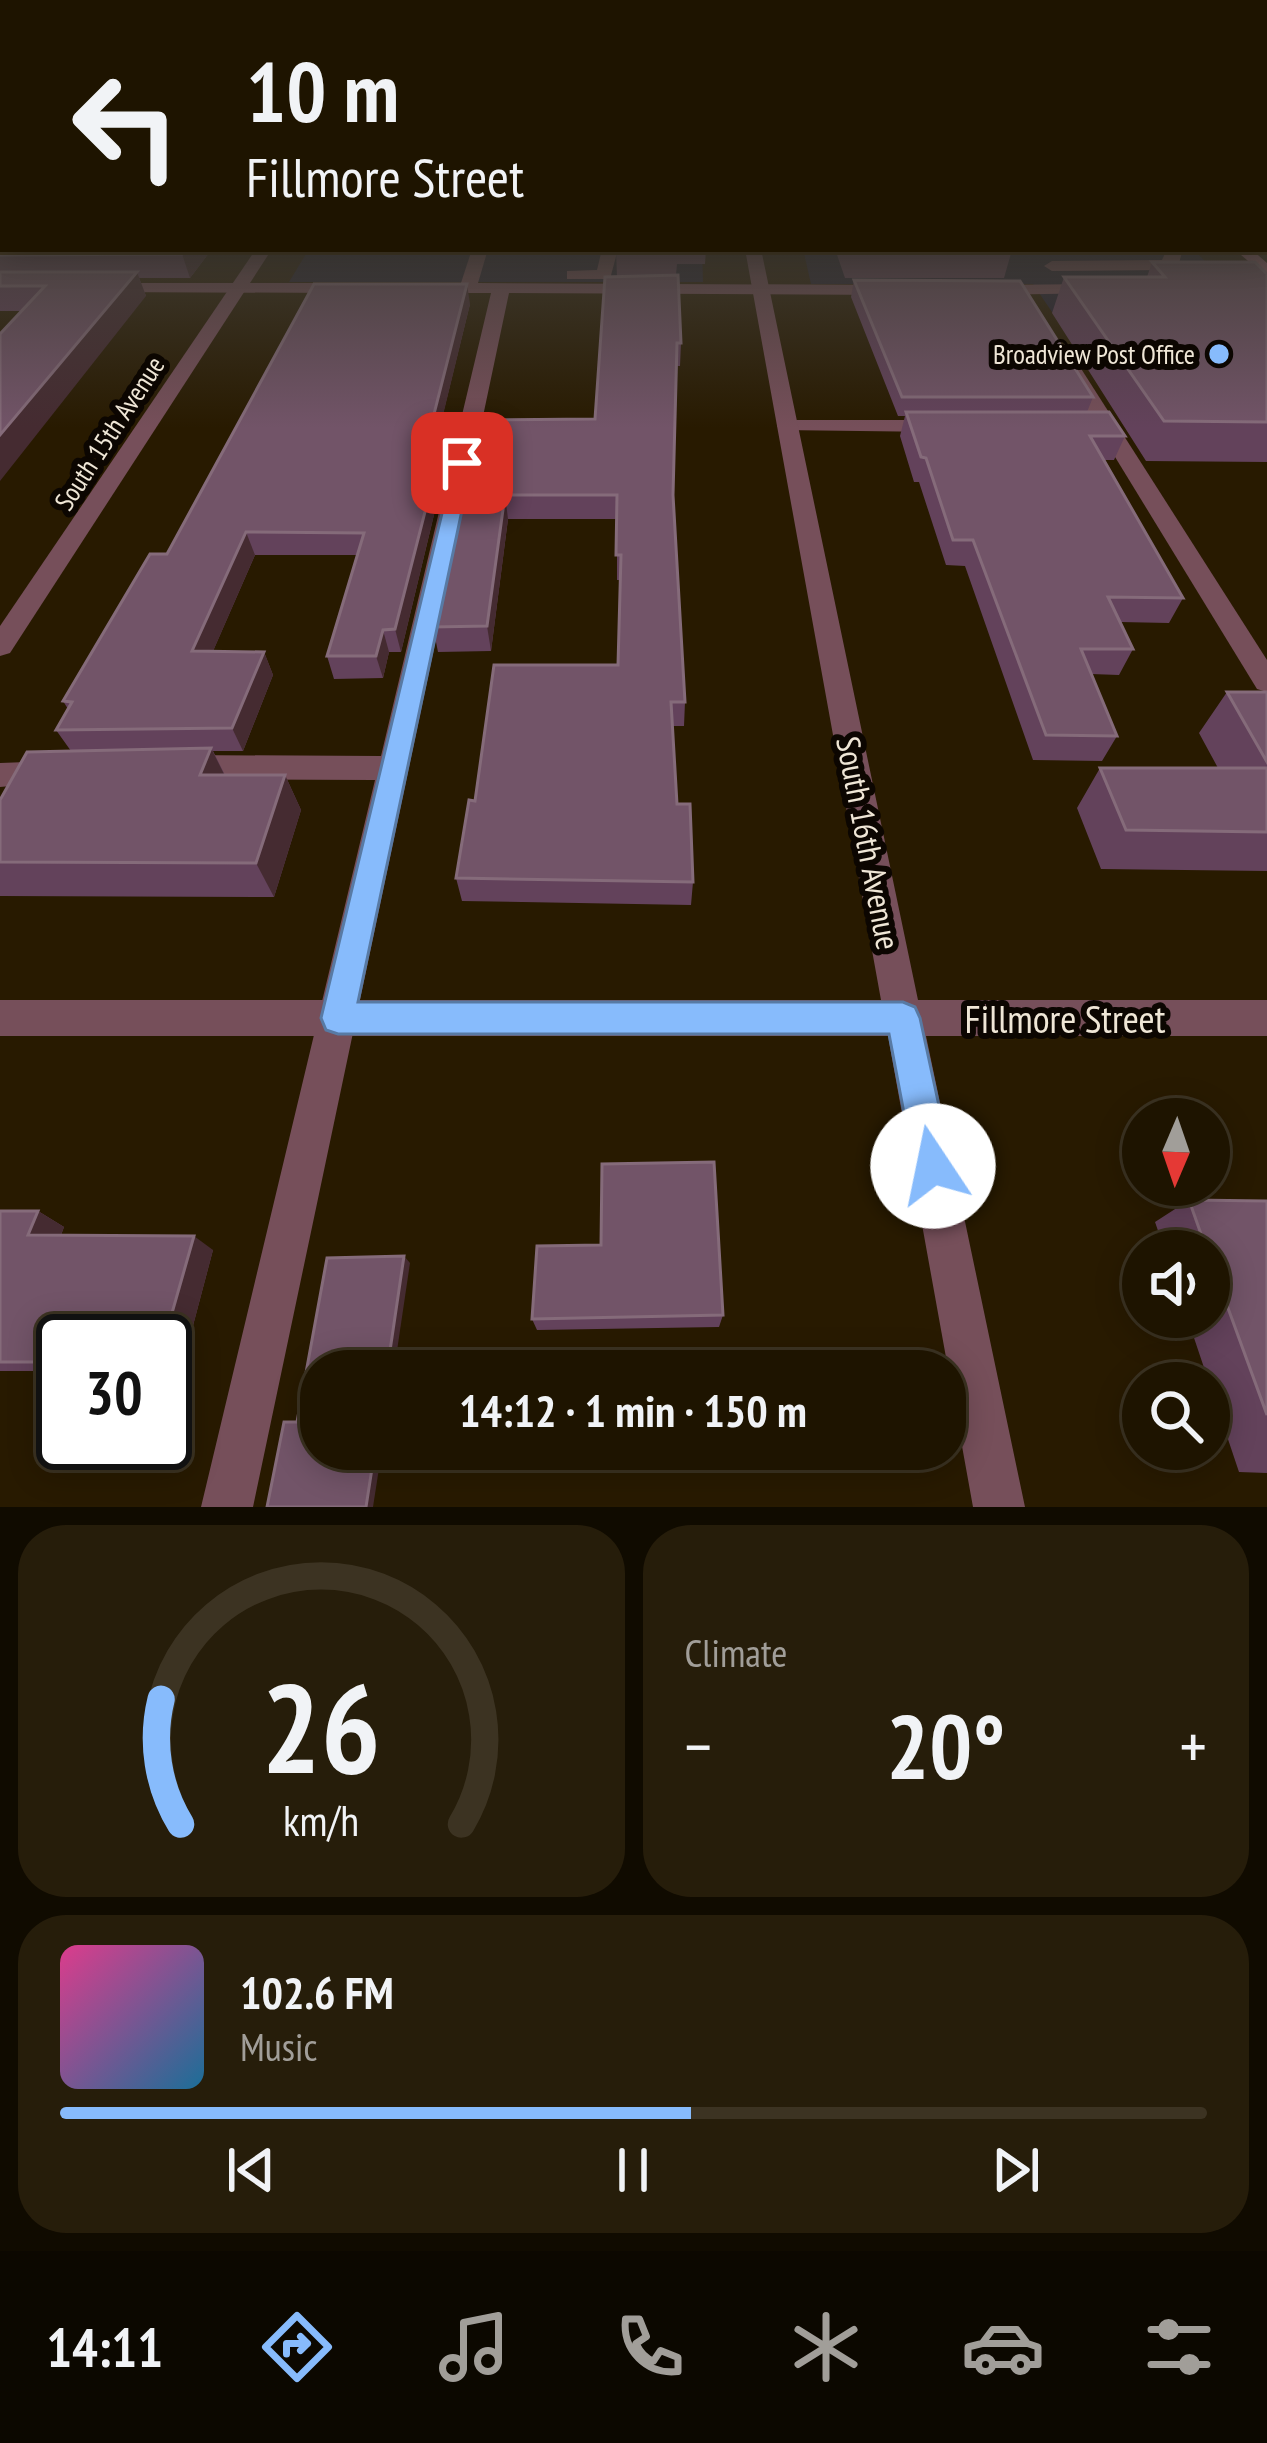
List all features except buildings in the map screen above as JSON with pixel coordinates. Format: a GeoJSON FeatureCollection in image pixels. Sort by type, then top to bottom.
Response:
{"type":"FeatureCollection","features":[{"type":"Feature","properties":{"kind":"street"},"geometry":{"type":"LineString","coordinates":[[125,287],[375,288]]}},
{"type":"Feature","properties":{"kind":"street"},"geometry":{"type":"LineString","coordinates":[[398,288],[412,287]]}},
{"type":"Feature","properties":{"kind":"street"},"geometry":{"type":"LineString","coordinates":[[227,1507],[394,768],[479,287]]}},
{"type":"Feature","properties":{"kind":"street"},"geometry":{"type":"LineString","coordinates":[[667,287],[915,290]]}},
{"type":"Feature","properties":{"kind":"street","name":"South 15th Avenue"},"geometry":{"type":"LineString","coordinates":[[0,647],[237,288]]}},
{"type":"Feature","properties":{"kind":"street","name":"South 16th Avenue"},"geometry":{"type":"LineString","coordinates":[[761,289],[999,1507]]}},
{"type":"Feature","properties":{"kind":"street"},"geometry":{"type":"LineString","coordinates":[[959,290],[1029,300],[1069,289],[1112,289]]}},
{"type":"Feature","properties":{"kind":"street"},"geometry":{"type":"LineString","coordinates":[[1059,348],[1095,426],[1267,682]]}},
{"type":"Feature","properties":{"kind":"street"},"geometry":{"type":"LineString","coordinates":[[788,426],[964,426]]}},
{"type":"Feature","properties":{"kind":"street"},"geometry":{"type":"LineString","coordinates":[[150,767],[394,768]]}},
{"type":"Feature","properties":{"kind":"street"},"geometry":{"type":"LineString","coordinates":[[0,775],[85,770]]}},
{"type":"Feature","properties":{"kind":"street","name":"Fillmore Street"},"geometry":{"type":"LineString","coordinates":[[0,1018],[1267,1018]]}},
{"type":"Feature","properties":{"kind":"shaded area"},"geometry":{"type":"Polygon","coordinates":[[[1035,287],[1231,287],[1267,324],[1092,371],[1035,287]]]}},
{"type":"Feature","properties":{"kind":"place","name":"Broadview Post Office"},"geometry":{"type":"Point","coordinates":[1219,354]}},
{"type":"Feature","properties":{"kind":"route"},"geometry":{"type":"LineString","coordinates":[[462,463],[338,1018],[903,1018],[933,1166]]}}]}
